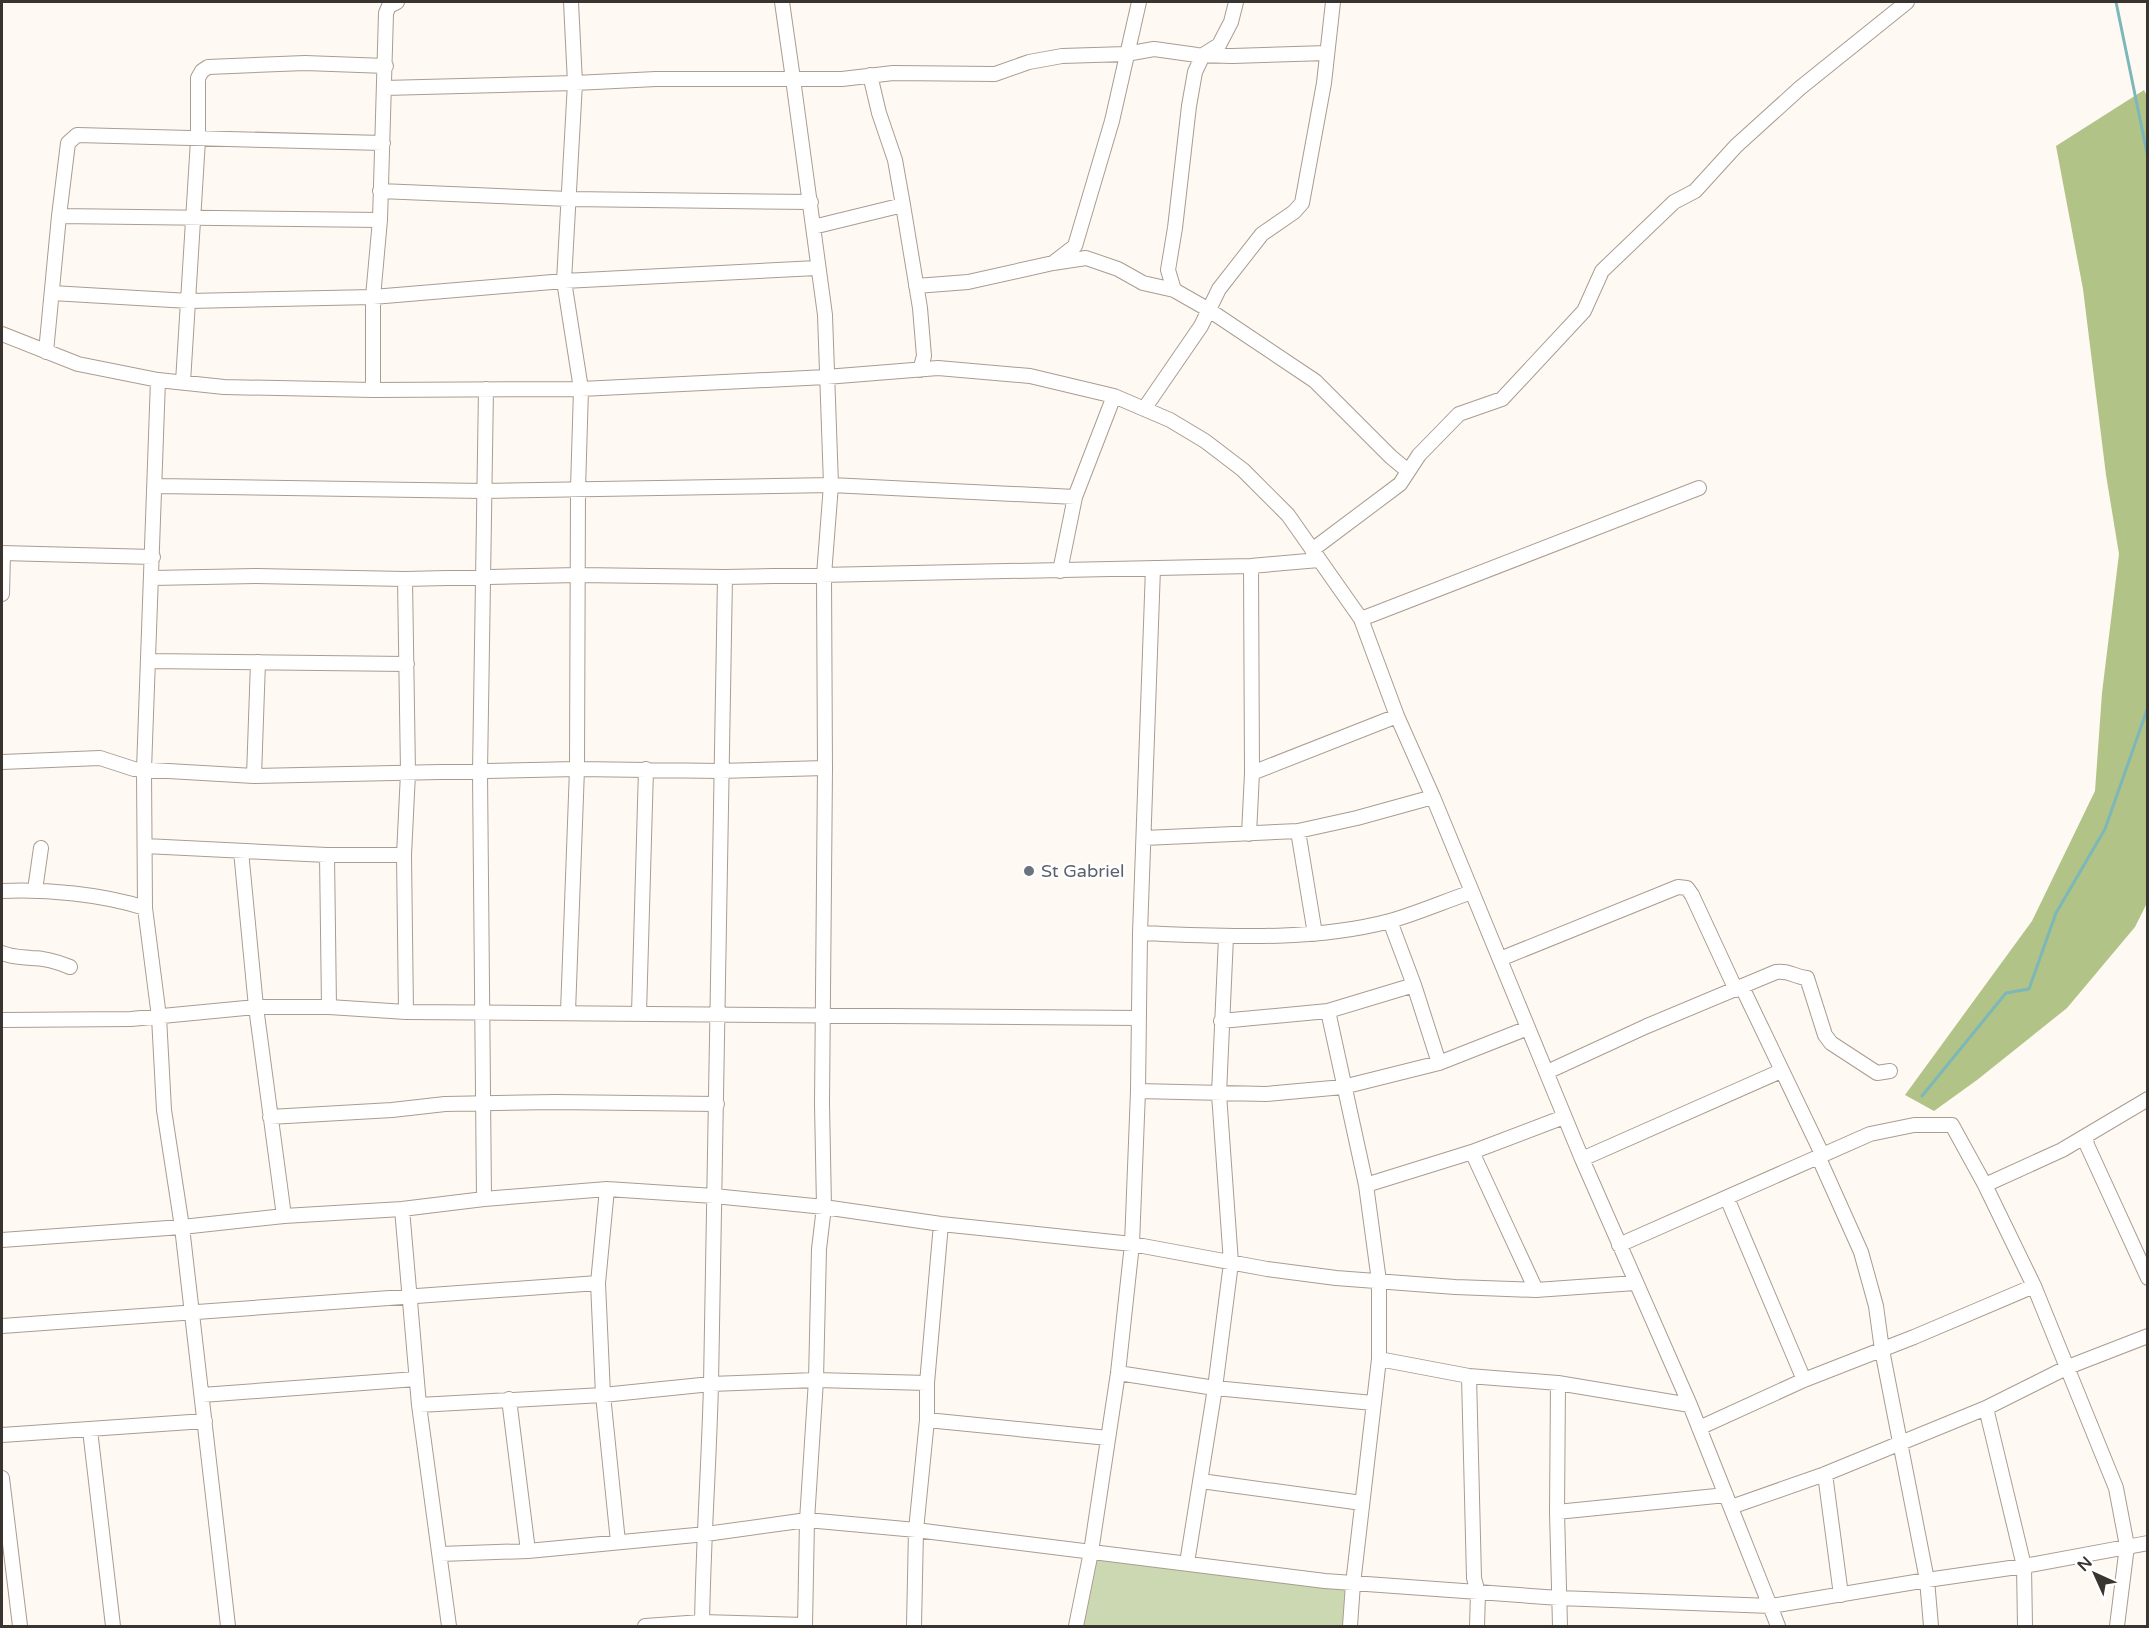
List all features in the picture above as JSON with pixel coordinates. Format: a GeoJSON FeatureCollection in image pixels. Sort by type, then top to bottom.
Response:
{"type":"FeatureCollection","features":[{"type":"Feature","properties":{"kind":"street"},"geometry":{"type":"LineString","coordinates":[[373,390],[373,297],[380,220],[386,13],[389,6],[398,2]]}},
{"type":"Feature","properties":{"kind":"street"},"geometry":{"type":"LineString","coordinates":[[568,1012],[577,769],[578,489],[581,389],[564,281],[575,83],[571,2]]}},
{"type":"Feature","properties":{"kind":"street"},"geometry":{"type":"LineString","coordinates":[[645,1626],[702,1624],[805,1626],[807,1520],[816,1380],[819,1249],[824,1207],[822,1104],[824,575],[831,485],[825,315],[782,2]]}},
{"type":"Feature","properties":{"kind":"street"},"geometry":{"type":"LineString","coordinates":[[1053,262],[1075,246],[1112,121],[1139,2]]}},
{"type":"Feature","properties":{"kind":"street"},"geometry":{"type":"LineString","coordinates":[[1174,290],[1168,270],[1195,72],[1203,55],[1219,45],[1231,22],[1236,2]]}},
{"type":"Feature","properties":{"kind":"street"},"geometry":{"type":"LineString","coordinates":[[1144,409],[1201,326],[1219,289],[1262,234],[1294,212],[1302,203],[1317,123],[1333,2]]}},
{"type":"Feature","properties":{"kind":"street"},"geometry":{"type":"LineString","coordinates":[[152,578],[256,576],[405,579],[578,575],[725,577],[1060,571],[1251,566],[1315,555],[1400,484],[1419,454],[1459,414],[1502,399],[1584,311],[1602,271],[1674,202],[1695,191],[1736,146],[1800,88],[1907,2]]}},
{"type":"Feature","properties":{"kind":"street"},"geometry":{"type":"LineString","coordinates":[[384,88],[656,79],[842,79],[893,73],[995,74],[1029,62],[1062,56],[1126,54],[1154,49],[1203,55],[1327,53]]}},
{"type":"Feature","properties":{"kind":"street"},"geometry":{"type":"LineString","coordinates":[[183,382],[198,140],[198,78],[201,70],[208,67],[304,63],[386,66]]}},
{"type":"Feature","properties":{"kind":"street"},"geometry":{"type":"LineString","coordinates":[[870,75],[879,114],[895,160],[903,205],[924,356],[920,370]]}},
{"type":"Feature","properties":{"kind":"street"},"geometry":{"type":"LineString","coordinates":[[46,352],[68,143],[77,135],[198,140],[383,142]]}},
{"type":"Feature","properties":{"kind":"street"},"geometry":{"type":"LineString","coordinates":[[380,191],[569,199],[811,202]]}},
{"type":"Feature","properties":{"kind":"street"},"geometry":{"type":"LineString","coordinates":[[813,227],[903,205]]}},
{"type":"Feature","properties":{"kind":"street"},"geometry":{"type":"LineString","coordinates":[[59,216],[380,220]]}},
{"type":"Feature","properties":{"kind":"street"},"geometry":{"type":"LineString","coordinates":[[916,286],[968,282],[1053,262],[1086,258],[1118,269],[1143,283],[1174,290],[1209,310],[1316,381],[1391,457],[1408,471]]}},
{"type":"Feature","properties":{"kind":"street"},"geometry":{"type":"LineString","coordinates":[[52,293],[189,301],[373,297],[564,281],[817,268]]}},
{"type":"Feature","properties":{"kind":"street"},"geometry":{"type":"LineString","coordinates":[[2,334],[78,364],[158,380],[224,387],[373,390],[581,389],[826,377],[938,368],[1030,376],[1114,396],[1170,420],[1205,441],[1243,470],[1288,515],[1361,619],[1397,716],[1433,797],[1564,1118],[1690,1405],[1778,1626]]}},
{"type":"Feature","properties":{"kind":"street"},"geometry":{"type":"LineString","coordinates":[[158,380],[156,486],[144,770],[145,908],[159,1017],[164,1110],[182,1227],[228,1626]]}},
{"type":"Feature","properties":{"kind":"street"},"geometry":{"type":"LineString","coordinates":[[484,1199],[480,772],[486,389]]}},
{"type":"Feature","properties":{"kind":"street"},"geometry":{"type":"LineString","coordinates":[[1060,571],[1075,497],[1114,396]]}},
{"type":"Feature","properties":{"kind":"street"},"geometry":{"type":"LineString","coordinates":[[156,486],[484,491],[831,485],[1075,497]]}},
{"type":"Feature","properties":{"kind":"street"},"geometry":{"type":"LineString","coordinates":[[1361,619],[1699,488]]}},
{"type":"Feature","properties":{"kind":"street"},"geometry":{"type":"LineString","coordinates":[[2,594],[2,553],[153,557]]}},
{"type":"Feature","properties":{"kind":"street"},"geometry":{"type":"LineString","coordinates":[[1249,834],[1252,773],[1251,566]]}},
{"type":"Feature","properties":{"kind":"street"},"geometry":{"type":"LineString","coordinates":[[1076,1626],[1091,1552],[1118,1373],[1132,1244],[1153,568]]}},
{"type":"Feature","properties":{"kind":"street"},"geometry":{"type":"LineString","coordinates":[[702,1624],[711,1384],[725,577]]}},
{"type":"Feature","properties":{"kind":"street"},"geometry":{"type":"LineString","coordinates":[[405,579],[408,773],[404,855],[406,1011]]}},
{"type":"Feature","properties":{"kind":"street"},"geometry":{"type":"LineString","coordinates":[[148,661],[407,664]]}},
{"type":"Feature","properties":{"kind":"street"},"geometry":{"type":"LineString","coordinates":[[254,777],[258,662]]}},
{"type":"Feature","properties":{"kind":"street"},"geometry":{"type":"LineString","coordinates":[[1252,773],[1397,716]]}},
{"type":"Feature","properties":{"kind":"street"},"geometry":{"type":"LineString","coordinates":[[2,762],[100,758],[134,769],[254,777],[577,769],[720,771],[825,768]]}},
{"type":"Feature","properties":{"kind":"street"},"geometry":{"type":"LineString","coordinates":[[639,1013],[645,769]]}},
{"type":"Feature","properties":{"kind":"street"},"geometry":{"type":"LineString","coordinates":[[1144,838],[1298,831],[1357,818],[1433,797]]}},
{"type":"Feature","properties":{"kind":"street"},"geometry":{"type":"LineString","coordinates":[[1298,831],[1315,934]]}},
{"type":"Feature","properties":{"kind":"street"},"geometry":{"type":"LineString","coordinates":[[145,846],[327,855],[404,855]]}},
{"type":"Feature","properties":{"kind":"street"},"geometry":{"type":"LineString","coordinates":[[35,890],[40,848]]}},
{"type":"Feature","properties":{"kind":"street"},"geometry":{"type":"LineString","coordinates":[[241,851],[256,1007],[284,1216]]}},
{"type":"Feature","properties":{"kind":"street"},"geometry":{"type":"LineString","coordinates":[[327,855],[329,1007]]}},
{"type":"Feature","properties":{"kind":"street"},"geometry":{"type":"LineString","coordinates":[[1500,959],[1678,887],[1687,888],[1692,895],[1781,1071],[1861,1252],[1875,1306],[1927,1580],[1931,1626]]}},
{"type":"Feature","properties":{"kind":"street"},"geometry":{"type":"LineString","coordinates":[[2,891],[35,890],[126,902],[145,908]]}},
{"type":"Feature","properties":{"kind":"street"},"geometry":{"type":"LineString","coordinates":[[1140,933],[1226,937],[1315,934],[1390,921],[1472,892]]}},
{"type":"Feature","properties":{"kind":"street"},"geometry":{"type":"LineString","coordinates":[[1390,921],[1414,985],[1439,1063]]}},
{"type":"Feature","properties":{"kind":"street"},"geometry":{"type":"LineString","coordinates":[[1187,1563],[1215,1388],[1231,1263],[1219,1095],[1226,937]]}},
{"type":"Feature","properties":{"kind":"street"},"geometry":{"type":"LineString","coordinates":[[2,953],[18,958],[32,957],[70,967]]}},
{"type":"Feature","properties":{"kind":"street"},"geometry":{"type":"LineString","coordinates":[[1547,1072],[1647,1026],[1783,971],[1800,978],[1807,978],[1825,1035],[1831,1043],[1877,1073],[1890,1071]]}},
{"type":"Feature","properties":{"kind":"street"},"geometry":{"type":"LineString","coordinates":[[1221,1021],[1328,1011],[1414,985]]}},
{"type":"Feature","properties":{"kind":"street"},"geometry":{"type":"LineString","coordinates":[[2,1020],[159,1017],[256,1007],[719,1015],[1138,1018]]}},
{"type":"Feature","properties":{"kind":"street"},"geometry":{"type":"LineString","coordinates":[[1328,1011],[1366,1185],[1379,1281],[1379,1359],[1350,1626]]}},
{"type":"Feature","properties":{"kind":"street"},"geometry":{"type":"LineString","coordinates":[[1138,1091],[1219,1095],[1266,1094],[1343,1087],[1439,1063],[1528,1028]]}},
{"type":"Feature","properties":{"kind":"street"},"geometry":{"type":"LineString","coordinates":[[1582,1159],[1781,1071]]}},
{"type":"Feature","properties":{"kind":"street"},"geometry":{"type":"LineString","coordinates":[[1985,1185],[2062,1150],[2148,1099]]}},
{"type":"Feature","properties":{"kind":"street"},"geometry":{"type":"LineString","coordinates":[[270,1117],[392,1110],[445,1104],[555,1102],[717,1104]]}},
{"type":"Feature","properties":{"kind":"street"},"geometry":{"type":"LineString","coordinates":[[1366,1185],[1472,1152],[1564,1118]]}},
{"type":"Feature","properties":{"kind":"street"},"geometry":{"type":"LineString","coordinates":[[1619,1245],[1870,1134],[1914,1125],[1952,1125],[1985,1185],[2034,1286],[2116,1488],[2127,1546],[2118,1626]]}},
{"type":"Feature","properties":{"kind":"street"},"geometry":{"type":"LineString","coordinates":[[2086,1137],[2087,1145],[2148,1278]]}},
{"type":"Feature","properties":{"kind":"street"},"geometry":{"type":"LineString","coordinates":[[1472,1152],[1536,1290]]}},
{"type":"Feature","properties":{"kind":"street"},"geometry":{"type":"LineString","coordinates":[[2,1240],[182,1227],[284,1216],[402,1209],[484,1199],[607,1189],[714,1196],[824,1207],[941,1224],[1132,1244],[1231,1263],[1336,1278],[1455,1287],[1536,1290],[1635,1283]]}},
{"type":"Feature","properties":{"kind":"street"},"geometry":{"type":"LineString","coordinates":[[607,1189],[598,1283],[603,1395],[618,1542]]}},
{"type":"Feature","properties":{"kind":"street"},"geometry":{"type":"LineString","coordinates":[[1727,1198],[1804,1380]]}},
{"type":"Feature","properties":{"kind":"street"},"geometry":{"type":"LineString","coordinates":[[402,1209],[416,1379],[449,1626]]}},
{"type":"Feature","properties":{"kind":"street"},"geometry":{"type":"LineString","coordinates":[[914,1626],[916,1530],[927,1420],[927,1383],[941,1224]]}},
{"type":"Feature","properties":{"kind":"street"},"geometry":{"type":"LineString","coordinates":[[2,1326],[598,1283]]}},
{"type":"Feature","properties":{"kind":"street"},"geometry":{"type":"LineString","coordinates":[[1699,1428],[1804,1380],[2034,1286]]}},
{"type":"Feature","properties":{"kind":"street"},"geometry":{"type":"LineString","coordinates":[[1557,1512],[1729,1501],[1825,1474],[1986,1407],[2068,1367],[2148,1336]]}},
{"type":"Feature","properties":{"kind":"street"},"geometry":{"type":"LineString","coordinates":[[1379,1359],[1469,1376],[1558,1383],[1690,1405]]}},
{"type":"Feature","properties":{"kind":"street"},"geometry":{"type":"LineString","coordinates":[[1118,1373],[1215,1388],[1373,1403]]}},
{"type":"Feature","properties":{"kind":"street"},"geometry":{"type":"LineString","coordinates":[[1469,1376],[1474,1578],[1478,1593],[1477,1626]]}},
{"type":"Feature","properties":{"kind":"street"},"geometry":{"type":"LineString","coordinates":[[202,1395],[416,1379]]}},
{"type":"Feature","properties":{"kind":"street"},"geometry":{"type":"LineString","coordinates":[[419,1405],[603,1395],[711,1384],[816,1380],[927,1383]]}},
{"type":"Feature","properties":{"kind":"street"},"geometry":{"type":"LineString","coordinates":[[1558,1383],[1557,1512],[1560,1626]]}},
{"type":"Feature","properties":{"kind":"street"},"geometry":{"type":"LineString","coordinates":[[509,1399],[528,1551]]}},
{"type":"Feature","properties":{"kind":"street"},"geometry":{"type":"LineString","coordinates":[[1986,1407],[2024,1566],[2025,1626]]}},
{"type":"Feature","properties":{"kind":"street"},"geometry":{"type":"LineString","coordinates":[[927,1420],[1108,1438]]}},
{"type":"Feature","properties":{"kind":"street"},"geometry":{"type":"LineString","coordinates":[[2,1435],[205,1421]]}},
{"type":"Feature","properties":{"kind":"street"},"geometry":{"type":"LineString","coordinates":[[90,1430],[112,1626]]}},
{"type":"Feature","properties":{"kind":"street"},"geometry":{"type":"LineString","coordinates":[[1825,1474],[1841,1595]]}},
{"type":"Feature","properties":{"kind":"street"},"geometry":{"type":"LineString","coordinates":[[2,1478],[9,1595],[20,1626]]}},
{"type":"Feature","properties":{"kind":"street"},"geometry":{"type":"LineString","coordinates":[[1201,1481],[1362,1503]]}},
{"type":"Feature","properties":{"kind":"street"},"geometry":{"type":"LineString","coordinates":[[440,1554],[528,1551],[706,1534],[807,1520],[916,1530],[1353,1584],[1559,1598],[1771,1606],[2024,1566],[2148,1543]]}},
{"type":"Feature","properties":{"kind":"green space"},"geometry":{"type":"Polygon","coordinates":[[[2144,90],[2148,98],[2147,903],[2135,927],[2067,1008],[1977,1080],[1934,1111],[1905,1095],[2032,921],[2095,791],[2102,693],[2119,554],[2106,475],[2083,289],[2056,146],[2144,90]]]}},
{"type":"Feature","properties":{"kind":"green space"},"geometry":{"type":"Polygon","coordinates":[[[1093,1552],[1355,1582],[1351,1626],[1078,1626],[1093,1552]]]}},
{"type":"Feature","properties":{"kind":"waterway"},"geometry":{"type":"LineString","coordinates":[[2116,2],[2148,158]]}},
{"type":"Feature","properties":{"kind":"waterway"},"geometry":{"type":"LineString","coordinates":[[1922,1096],[2006,993],[2029,989],[2056,913],[2105,829],[2148,707]]}},
{"type":"Feature","properties":{"kind":"place","name":"St Gabriel"},"geometry":{"type":"Point","coordinates":[1029,871]}}]}
